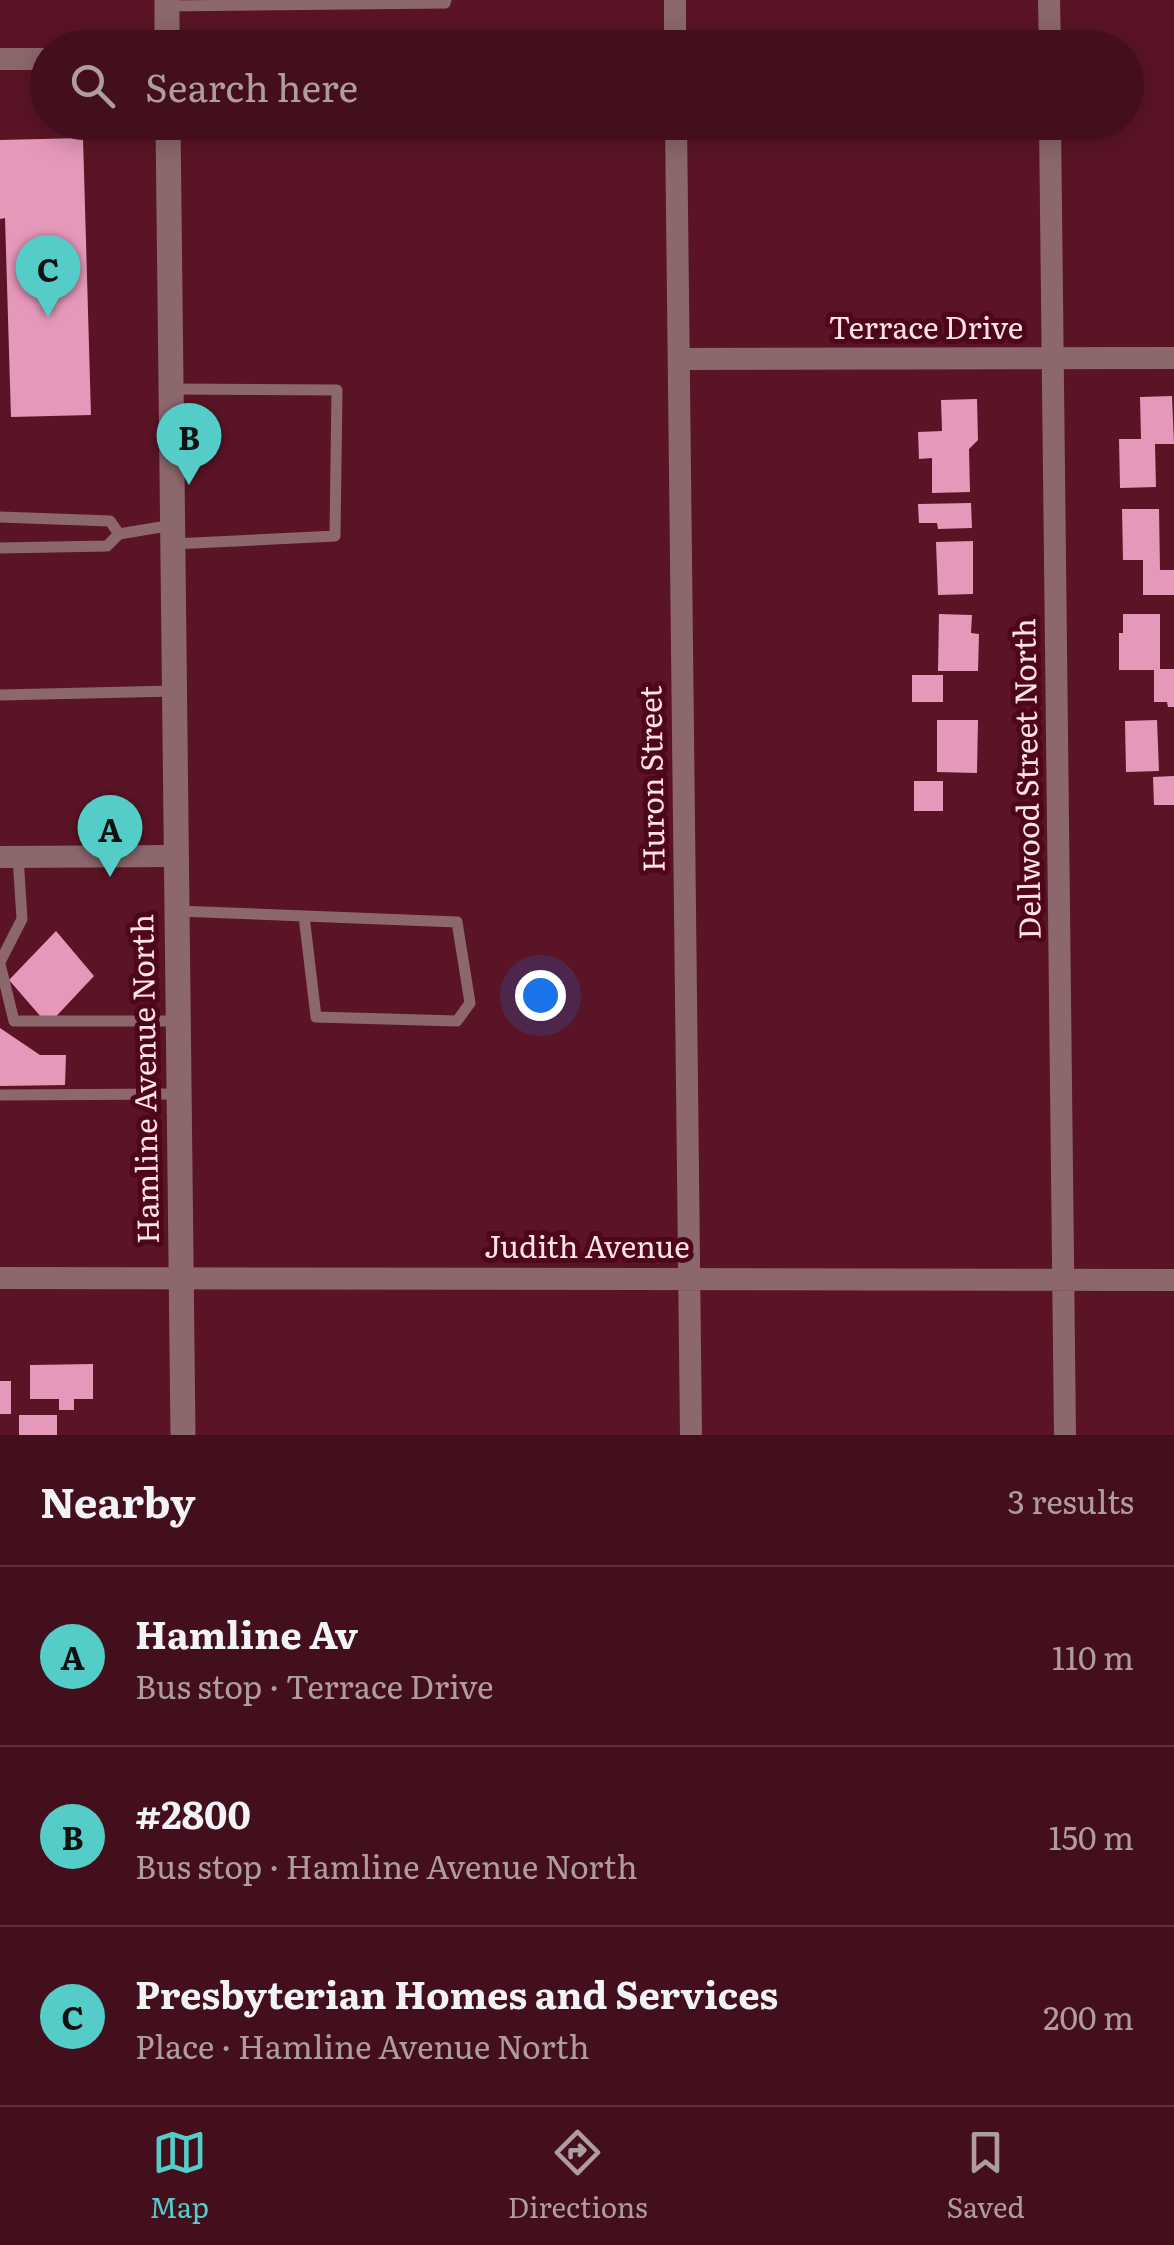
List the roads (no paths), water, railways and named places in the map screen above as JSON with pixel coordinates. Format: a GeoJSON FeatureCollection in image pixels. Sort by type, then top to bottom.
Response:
{"type":"FeatureCollection","features":[{"type":"Feature","properties":{"kind":"street"},"geometry":{"type":"LineString","coordinates":[[674,0],[675,30]]}},
{"type":"Feature","properties":{"kind":"street"},"geometry":{"type":"LineString","coordinates":[[1049,0],[1050,30]]}},
{"type":"Feature","properties":{"kind":"street"},"geometry":{"type":"LineString","coordinates":[[166,3],[167,30]]}},
{"type":"Feature","properties":{"kind":"street"},"geometry":{"type":"LineString","coordinates":[[0,59],[30,59]]}},
{"type":"Feature","properties":{"kind":"street","name":"Hamline Avenue North"},"geometry":{"type":"LineString","coordinates":[[168,140],[182,1435]]}},
{"type":"Feature","properties":{"kind":"street","name":"Huron Street"},"geometry":{"type":"LineString","coordinates":[[676,140],[691,1435]]}},
{"type":"Feature","properties":{"kind":"street","name":"Dellwood Street North"},"geometry":{"type":"LineString","coordinates":[[1050,140],[1065,1435]]}},
{"type":"Feature","properties":{"kind":"street","name":"Terrace Drive"},"geometry":{"type":"LineString","coordinates":[[678,359],[1174,358]]}},
{"type":"Feature","properties":{"kind":"street"},"geometry":{"type":"LineString","coordinates":[[9,857],[177,856]]}},
{"type":"Feature","properties":{"kind":"street","name":"Judith Avenue"},"geometry":{"type":"LineString","coordinates":[[0,1278],[1174,1280]]}},
{"type":"Feature","properties":{"kind":"lane"},"geometry":{"type":"LineString","coordinates":[[166,3],[445,4],[446,0]]}},
{"type":"Feature","properties":{"kind":"lane"},"geometry":{"type":"LineString","coordinates":[[0,548],[107,546],[119,534],[335,536],[338,390],[171,388]]}},
{"type":"Feature","properties":{"kind":"lane"},"geometry":{"type":"LineString","coordinates":[[0,518],[110,521],[119,534]]}},
{"type":"Feature","properties":{"kind":"lane"},"geometry":{"type":"LineString","coordinates":[[0,695],[175,691]]}},
{"type":"Feature","properties":{"kind":"lane"},"geometry":{"type":"LineString","coordinates":[[9,857],[22,919],[0,963],[14,1020],[178,1021]]}},
{"type":"Feature","properties":{"kind":"lane"},"geometry":{"type":"LineString","coordinates":[[177,911],[457,922],[470,1003],[457,1021],[316,1017],[304,916]]}},
{"type":"Feature","properties":{"kind":"lane"},"geometry":{"type":"LineString","coordinates":[[0,1094],[178,1094]]}},
{"type":"Feature","properties":{"kind":"place","name":"Presbyterian Homes and Services"},"geometry":{"type":"Point","coordinates":[48,317]}},
{"type":"Feature","properties":{"kind":"place","name":"#2800"},"geometry":{"type":"Point","coordinates":[189,485]}},
{"type":"Feature","properties":{"kind":"place","name":"Hamline Av"},"geometry":{"type":"Point","coordinates":[110,877]}}]}
